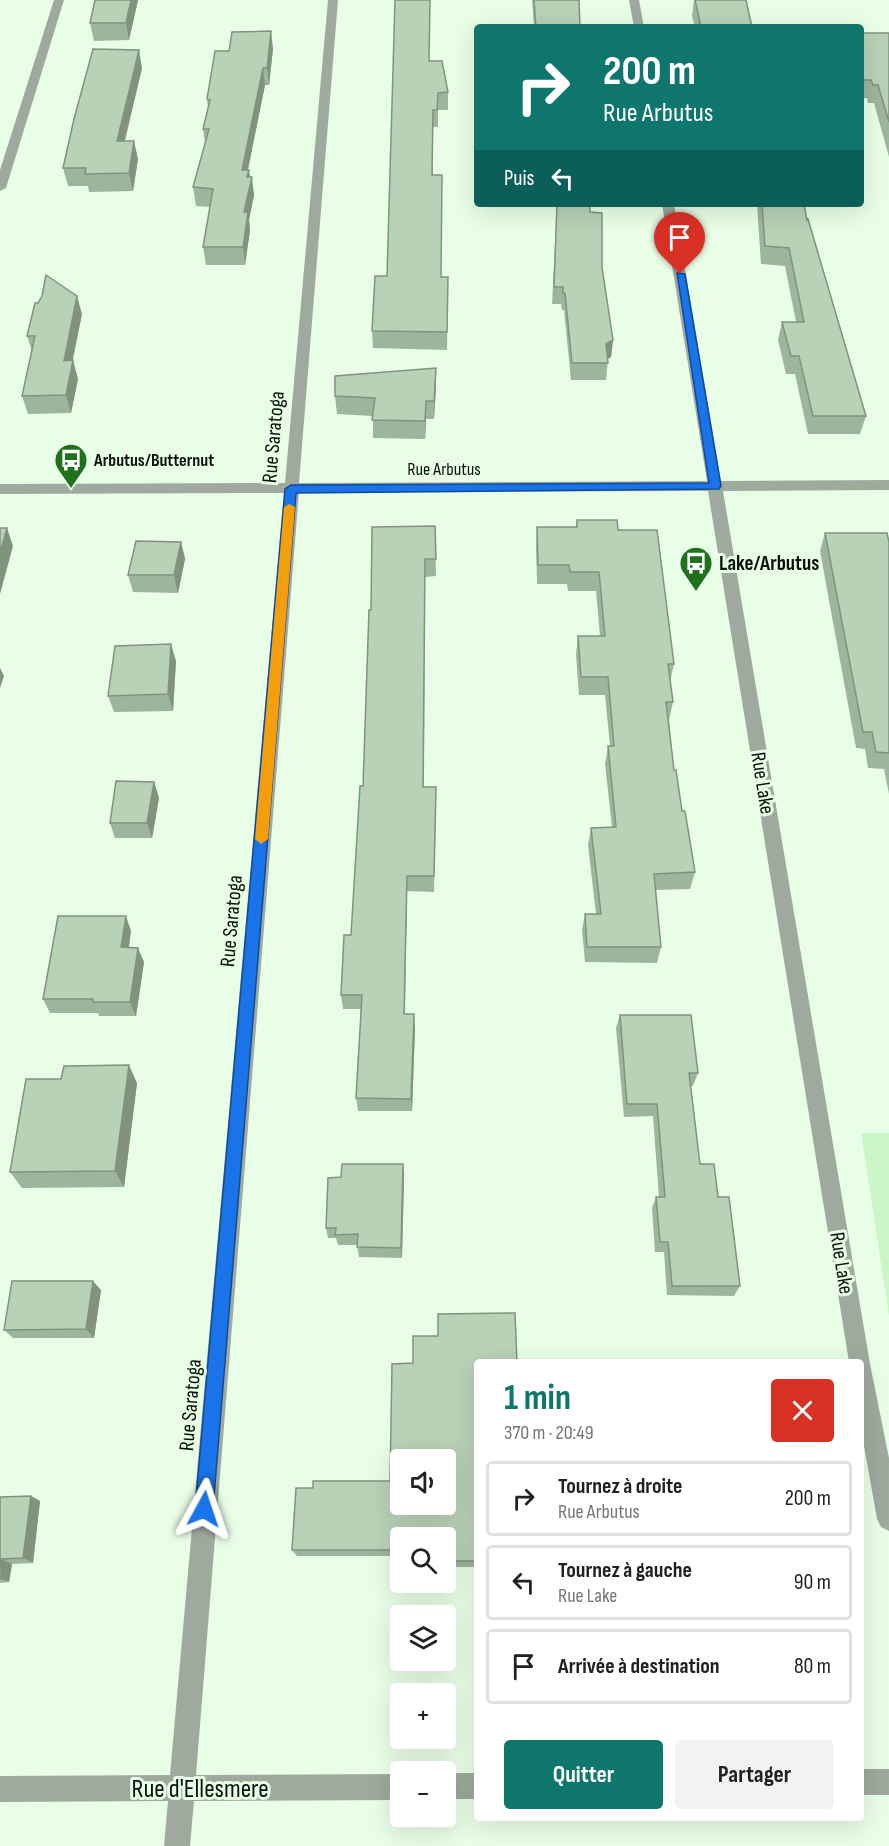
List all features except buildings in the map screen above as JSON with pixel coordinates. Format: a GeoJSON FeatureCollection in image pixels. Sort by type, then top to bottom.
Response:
{"type":"FeatureCollection","features":[{"type":"Feature","properties":{"kind":"street"},"geometry":{"type":"LineString","coordinates":[[0,188],[59,0]]}},
{"type":"Feature","properties":{"kind":"street","name":"Rue Saratoga"},"geometry":{"type":"LineString","coordinates":[[177,1846],[180,1789],[333,0]]}},
{"type":"Feature","properties":{"kind":"street"},"geometry":{"type":"LineString","coordinates":[[634,0],[638,24]]}},
{"type":"Feature","properties":{"kind":"street","name":"Rue Lake"},"geometry":{"type":"LineString","coordinates":[[668,207],[859,1359]]}},
{"type":"Feature","properties":{"kind":"street","name":"Rue Arbutus"},"geometry":{"type":"LineString","coordinates":[[0,489],[889,485]]}},
{"type":"Feature","properties":{"kind":"street"},"geometry":{"type":"LineString","coordinates":[[864,1386],[889,1519]]}},
{"type":"Feature","properties":{"kind":"street"},"geometry":{"type":"LineString","coordinates":[[864,1782],[889,1782]]}},
{"type":"Feature","properties":{"kind":"street","name":"Rue d'Ellesmere"},"geometry":{"type":"LineString","coordinates":[[0,1789],[390,1786]]}},
{"type":"Feature","properties":{"kind":"street"},"geometry":{"type":"LineString","coordinates":[[456,1786],[474,1786]]}},
{"type":"Feature","properties":{"kind":"green space"},"geometry":{"type":"Polygon","coordinates":[[[861,1133],[889,1133],[889,1316],[861,1133]]]}},
{"type":"Feature","properties":{"kind":"slow traffic"},"geometry":{"type":"LineString","coordinates":[[261,839],[289,507]]}},
{"type":"Feature","properties":{"kind":"place","name":"Arbutus/Butternut"},"geometry":{"type":"Point","coordinates":[71,489]}},
{"type":"Feature","properties":{"kind":"place","name":"Lake/Arbutus"},"geometry":{"type":"Point","coordinates":[696,592]}},
{"type":"Feature","properties":{"kind":"route"},"geometry":{"type":"LineString","coordinates":[[204,1509],[291,489],[715,486],[680,274]]}}]}
